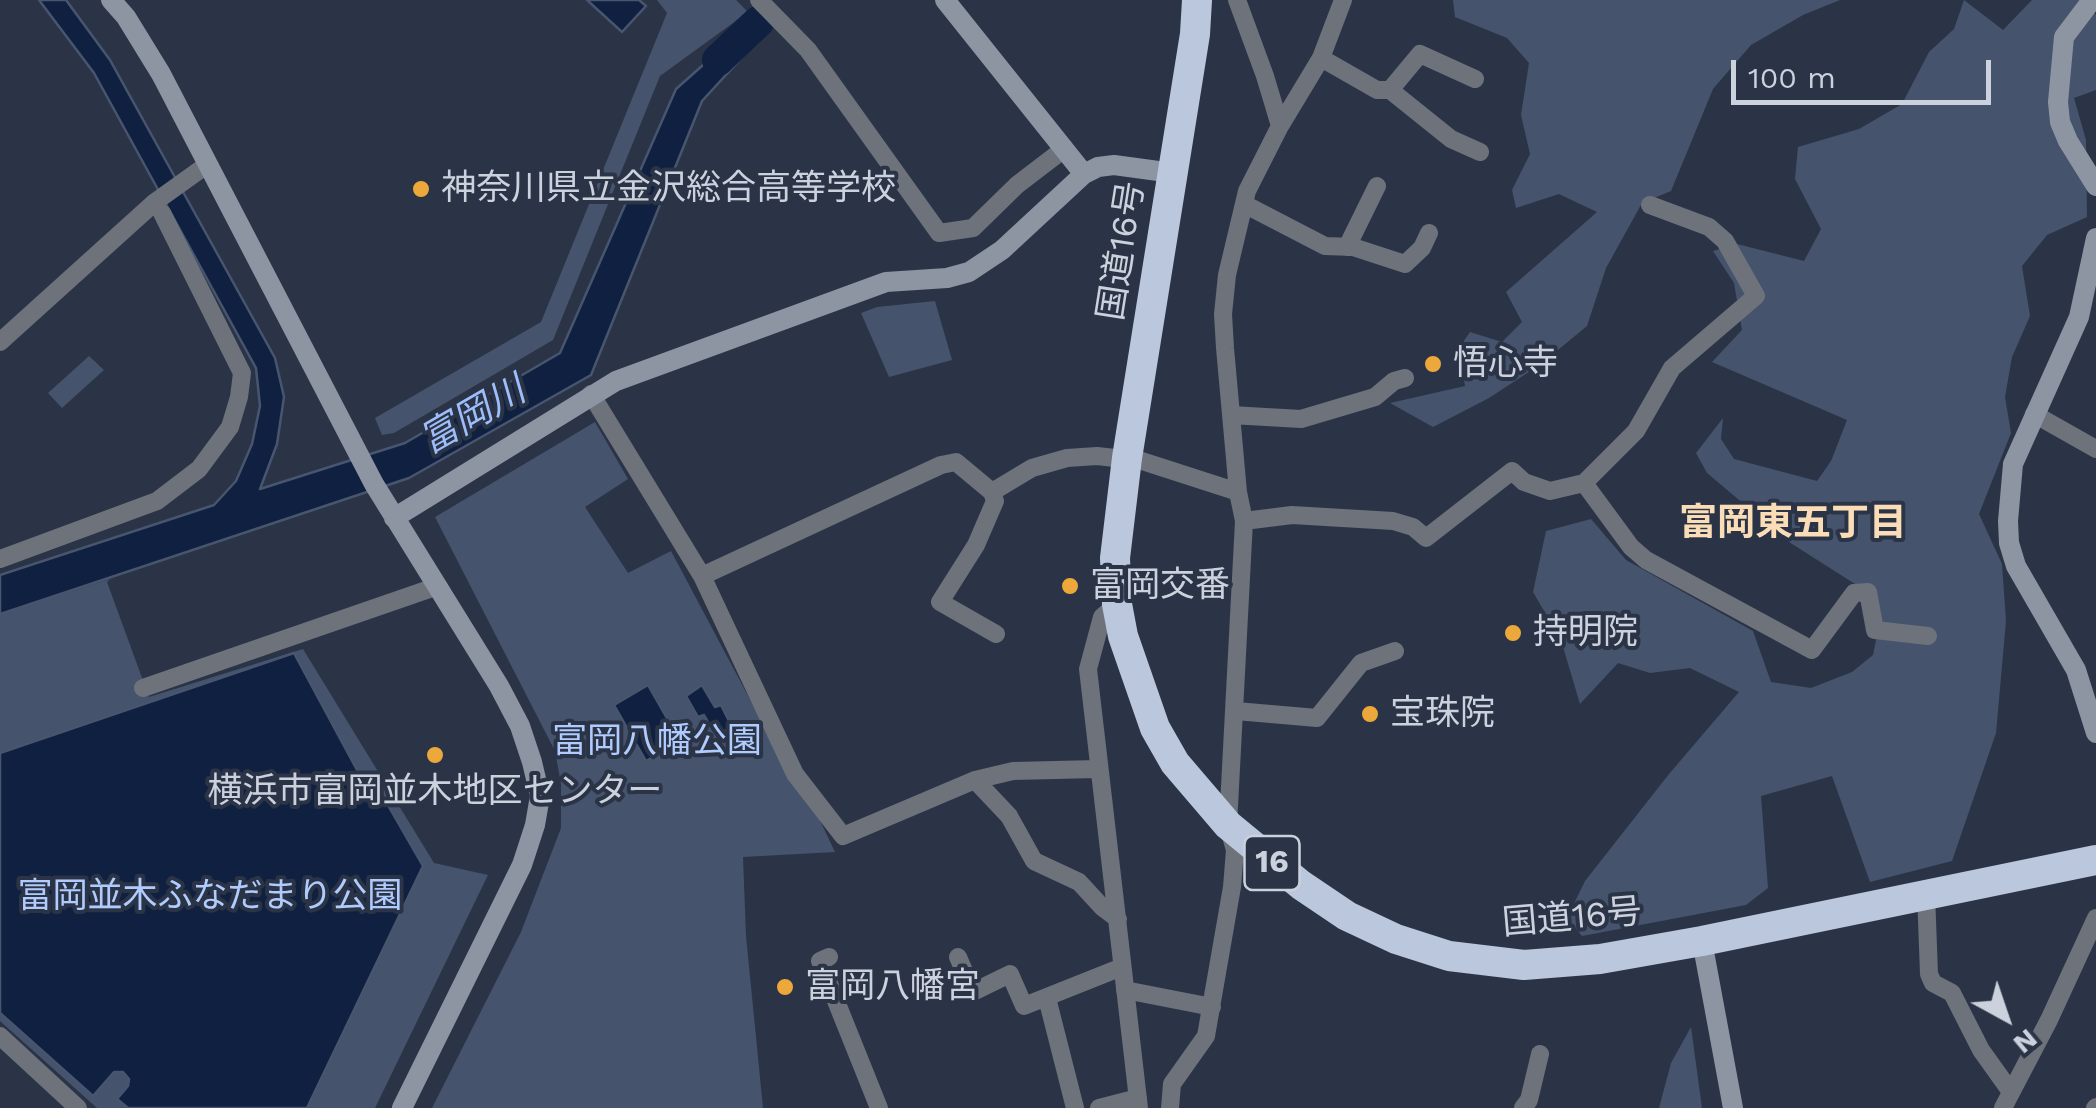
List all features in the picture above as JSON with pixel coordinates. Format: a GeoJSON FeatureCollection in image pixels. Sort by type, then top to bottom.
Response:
{"type":"FeatureCollection","features":[{"type":"Feature","properties":{"kind":"highway","name":"国道16号"},"geometry":{"type":"LineString","coordinates":[[1197,0],[1195,34],[1127,458],[1115,558],[1116,604],[1132,670],[1156,728],[1176,763],[1228,825],[1300,885],[1347,916],[1396,939],[1448,956],[1487,963],[1564,964],[1702,941],[2096,860]]}},
{"type":"Feature","properties":{"kind":"street"},"geometry":{"type":"LineString","coordinates":[[111,0],[161,74],[374,484],[520,726],[540,796],[522,865],[402,1108]]}},
{"type":"Feature","properties":{"kind":"street"},"geometry":{"type":"LineString","coordinates":[[945,0],[1084,174]]}},
{"type":"Feature","properties":{"kind":"street"},"geometry":{"type":"LineString","coordinates":[[1237,0],[1280,126]]}},
{"type":"Feature","properties":{"kind":"street"},"geometry":{"type":"LineString","coordinates":[[1170,1108],[1172,1084],[1206,1036],[1235,850],[1228,825],[1244,521],[1238,492],[1223,314],[1227,275],[1247,191],[1321,58],[1343,0]]}},
{"type":"Feature","properties":{"kind":"street"},"geometry":{"type":"LineString","coordinates":[[2092,0],[2064,37],[2058,102],[2060,122],[2068,141],[2096,186]]}},
{"type":"Feature","properties":{"kind":"street"},"geometry":{"type":"LineString","coordinates":[[770,3],[939,233],[974,228],[1018,185],[1064,149]]}},
{"type":"Feature","properties":{"kind":"street"},"geometry":{"type":"LineString","coordinates":[[1390,90],[1420,54],[1475,79]]}},
{"type":"Feature","properties":{"kind":"street"},"geometry":{"type":"LineString","coordinates":[[1321,58],[1364,84],[1390,90],[1451,139],[1480,152]]}},
{"type":"Feature","properties":{"kind":"street"},"geometry":{"type":"LineString","coordinates":[[0,342],[159,207],[182,180],[208,164]]}},
{"type":"Feature","properties":{"kind":"street"},"geometry":{"type":"LineString","coordinates":[[394,518],[616,381],[886,282],[948,278],[969,272],[1002,250],[1084,174],[1098,167],[1114,165],[1173,173]]}},
{"type":"Feature","properties":{"kind":"street"},"geometry":{"type":"LineString","coordinates":[[1347,247],[1377,186]]}},
{"type":"Feature","properties":{"kind":"street"},"geometry":{"type":"LineString","coordinates":[[1244,204],[1325,246],[1347,247],[1405,264],[1422,248],[1430,233]]}},
{"type":"Feature","properties":{"kind":"street"},"geometry":{"type":"LineString","coordinates":[[1244,521],[1292,515],[1393,521],[1413,526],[1426,538],[1512,471],[1524,482],[1550,491],[1584,482],[1636,431],[1672,368],[1756,296],[1724,241],[1710,228],[1650,205]]}},
{"type":"Feature","properties":{"kind":"street"},"geometry":{"type":"LineString","coordinates":[[0,559],[157,501],[199,469],[230,426],[240,397],[242,374],[159,207]]}},
{"type":"Feature","properties":{"kind":"street"},"geometry":{"type":"LineString","coordinates":[[2096,238],[2079,316],[2014,464],[2009,499],[2009,543],[2025,585],[2076,670],[2096,733]]}},
{"type":"Feature","properties":{"kind":"street"},"geometry":{"type":"LineString","coordinates":[[1231,416],[1301,419],[1375,397],[1394,381],[1405,378]]}},
{"type":"Feature","properties":{"kind":"street"},"geometry":{"type":"LineString","coordinates":[[591,394],[702,576],[796,774],[843,836],[976,780],[1012,772],[1097,768]]}},
{"type":"Feature","properties":{"kind":"street"},"geometry":{"type":"LineString","coordinates":[[2034,414],[2096,449]]}},
{"type":"Feature","properties":{"kind":"street"},"geometry":{"type":"LineString","coordinates":[[992,492],[1019,473],[1067,458],[1097,456],[1127,458],[1238,492]]}},
{"type":"Feature","properties":{"kind":"street"},"geometry":{"type":"LineString","coordinates":[[702,576],[956,462],[992,492],[995,501],[976,545],[940,602],[996,634]]}},
{"type":"Feature","properties":{"kind":"street"},"geometry":{"type":"LineString","coordinates":[[1584,482],[1631,547],[1646,560],[1812,650],[1854,593],[1868,592],[1875,630],[1928,636]]}},
{"type":"Feature","properties":{"kind":"street"},"geometry":{"type":"LineString","coordinates":[[143,688],[438,586]]}},
{"type":"Feature","properties":{"kind":"street"},"geometry":{"type":"LineString","coordinates":[[1099,1108],[1138,1103],[1088,669],[1102,617],[1116,604]]}},
{"type":"Feature","properties":{"kind":"street"},"geometry":{"type":"LineString","coordinates":[[1236,711],[1316,718],[1361,662],[1396,652]]}},
{"type":"Feature","properties":{"kind":"street"},"geometry":{"type":"LineString","coordinates":[[976,780],[1009,816],[1034,861],[1078,882],[1118,919]]}},
{"type":"Feature","properties":{"kind":"street"},"geometry":{"type":"LineString","coordinates":[[1926,893],[1929,974],[1933,983],[1952,993],[2007,1100]]}},
{"type":"Feature","properties":{"kind":"street"},"geometry":{"type":"LineString","coordinates":[[2007,1100],[2096,918]]}},
{"type":"Feature","properties":{"kind":"street"},"geometry":{"type":"LineString","coordinates":[[1702,941],[1733,1108]]}},
{"type":"Feature","properties":{"kind":"street"},"geometry":{"type":"LineString","coordinates":[[829,957],[820,961],[879,1108]]}},
{"type":"Feature","properties":{"kind":"street"},"geometry":{"type":"LineString","coordinates":[[958,957],[973,992],[1010,974],[1024,1006],[1122,966]]}},
{"type":"Feature","properties":{"kind":"street"},"geometry":{"type":"LineString","coordinates":[[1125,990],[1212,1007]]}},
{"type":"Feature","properties":{"kind":"street"},"geometry":{"type":"LineString","coordinates":[[1048,998],[1074,1108]]}},
{"type":"Feature","properties":{"kind":"street"},"geometry":{"type":"LineString","coordinates":[[0,1036],[78,1108]]}},
{"type":"Feature","properties":{"kind":"street"},"geometry":{"type":"LineString","coordinates":[[1522,1108],[1530,1100],[1540,1054]]}},
{"type":"Feature","properties":{"kind":"green space"},"geometry":{"type":"Polygon","coordinates":[[[657,0],[736,0],[748,12],[660,76],[553,340],[394,433],[382,435],[375,418],[541,322],[667,13],[657,0]]]}},
{"type":"Feature","properties":{"kind":"green space"},"geometry":{"type":"Polygon","coordinates":[[[1453,0],[1840,0],[1803,15],[1751,45],[1713,89],[1671,191],[1642,203],[1606,268],[1587,326],[1541,364],[1489,398],[1433,427],[1390,403],[1465,386],[1459,348],[1470,332],[1502,342],[1522,322],[1506,292],[1597,212],[1559,194],[1516,208],[1512,190],[1530,154],[1521,115],[1529,63],[1507,38],[1455,17],[1453,0]]]}},
{"type":"Feature","properties":{"kind":"green space"},"geometry":{"type":"Polygon","coordinates":[[[1964,0],[2003,30],[2032,0],[2084,0],[2096,15],[2096,90],[2074,98],[2086,140],[2087,217],[2047,235],[2022,266],[2030,316],[2012,357],[2005,397],[2011,433],[1979,514],[2002,564],[2006,621],[1996,733],[1952,861],[1870,882],[1832,776],[1761,796],[1768,888],[1746,905],[1582,936],[1567,918],[1585,881],[1739,692],[1690,668],[1650,673],[1618,663],[1580,704],[1561,640],[1533,592],[1546,531],[1591,519],[1626,560],[1753,631],[1771,682],[1811,688],[1852,672],[1873,655],[1881,615],[1855,584],[1789,542],[1707,473],[1696,453],[1723,418],[1721,439],[1734,459],[1817,481],[1831,461],[1847,420],[1712,362],[1742,330],[1734,283],[1713,251],[1737,244],[1804,261],[1821,229],[1795,179],[1798,147],[1859,129],[1902,104],[1929,52],[1954,29],[1964,0]]]}},
{"type":"Feature","properties":{"kind":"green space"},"geometry":{"type":"Polygon","coordinates":[[[935,301],[952,360],[889,377],[861,313],[877,307],[935,301]]]}},
{"type":"Feature","properties":{"kind":"green space"},"geometry":{"type":"Polygon","coordinates":[[[89,356],[104,370],[62,408],[48,393],[89,356]]]}},
{"type":"Feature","properties":{"kind":"green space","name":"富岡八幡公園"},"geometry":{"type":"Polygon","coordinates":[[[595,422],[628,479],[585,507],[628,573],[671,551],[835,852],[743,857],[746,936],[763,1108],[432,1108],[521,932],[561,828],[561,784],[555,751],[435,517],[595,422]]]}},
{"type":"Feature","properties":{"kind":"green space","name":"富岡並木ふなだまり公園"},"geometry":{"type":"Polygon","coordinates":[[[110,579],[107,582],[149,697],[303,649],[434,863],[488,875],[375,1108],[97,1108],[0,1021],[0,614],[110,579]]]}},
{"type":"Feature","properties":{"kind":"green space"},"geometry":{"type":"Polygon","coordinates":[[[1691,1027],[1702,1108],[1659,1108],[1671,1063],[1691,1027]]]}},
{"type":"Feature","properties":{"kind":"water"},"geometry":{"type":"Polygon","coordinates":[[[39,0],[66,0],[110,60],[275,358],[284,397],[277,444],[260,489],[405,443],[560,353],[676,89],[747,26],[759,39],[702,101],[591,375],[409,478],[0,614],[0,575],[214,505],[236,481],[252,444],[260,406],[256,368],[94,73],[39,0]]]}},
{"type":"Feature","properties":{"kind":"water"},"geometry":{"type":"Polygon","coordinates":[[[587,0],[639,0],[646,6],[622,32],[587,0]]]}},
{"type":"Feature","properties":{"kind":"water","name":"富岡並木ふなだまり公園"},"geometry":{"type":"Polygon","coordinates":[[[294,653],[364,783],[374,781],[423,866],[307,1108],[128,1108],[117,1099],[128,1086],[129,1079],[123,1072],[114,1072],[93,1096],[0,1013],[0,753],[294,653]]]}},
{"type":"Feature","properties":{"kind":"water"},"geometry":{"type":"Polygon","coordinates":[[[648,685],[680,741],[646,761],[614,705],[648,685]]]}},
{"type":"Feature","properties":{"kind":"water"},"geometry":{"type":"Polygon","coordinates":[[[702,685],[715,707],[721,705],[732,727],[716,736],[686,696],[702,685]]]}},
{"type":"Feature","properties":{"kind":"waterway","name":"富岡川"},"geometry":{"type":"LineString","coordinates":[[718,60],[758,22]]}},
{"type":"Feature","properties":{"kind":"place","name":"神奈川県立金沢総合高等学校"},"geometry":{"type":"Point","coordinates":[421,189]}},
{"type":"Feature","properties":{"kind":"place","name":"悟心寺"},"geometry":{"type":"Point","coordinates":[1433,364]}},
{"type":"Feature","properties":{"kind":"place","name":"富岡交番"},"geometry":{"type":"Point","coordinates":[1070,586]}},
{"type":"Feature","properties":{"kind":"place","name":"持明院"},"geometry":{"type":"Point","coordinates":[1513,633]}},
{"type":"Feature","properties":{"kind":"place","name":"宝珠院"},"geometry":{"type":"Point","coordinates":[1370,714]}},
{"type":"Feature","properties":{"kind":"place","name":"横浜市富岡並木地区センター"},"geometry":{"type":"Point","coordinates":[435,755]}},
{"type":"Feature","properties":{"kind":"place","name":"富岡八幡宮"},"geometry":{"type":"Point","coordinates":[785,987]}},
{"type":"Feature","properties":{"kind":"district","name":"富岡東五丁目"},"geometry":{"type":"Point","coordinates":[1793,524]}}]}
